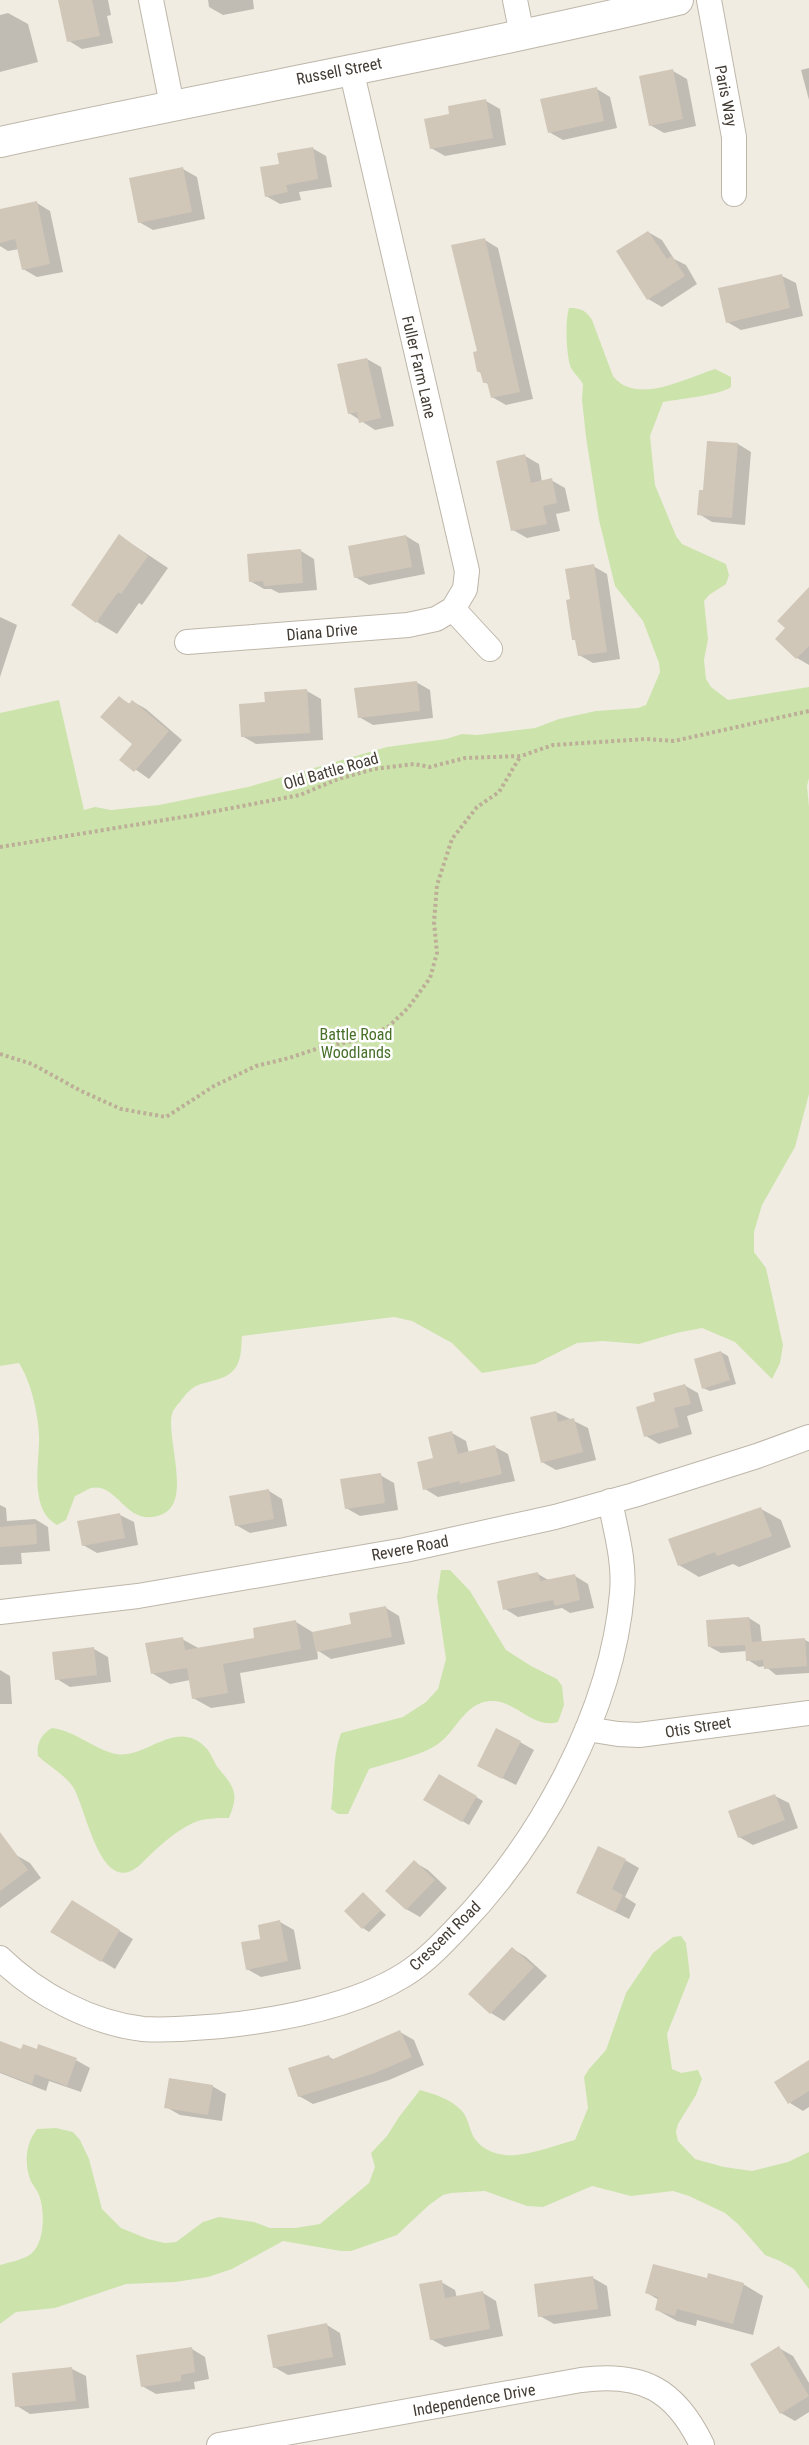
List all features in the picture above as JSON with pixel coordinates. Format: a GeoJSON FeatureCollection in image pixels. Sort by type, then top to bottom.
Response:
{"type":"FeatureCollection","features":[{"type":"Feature","properties":{"kind":"street"},"geometry":{"type":"LineString","coordinates":[[151,0],[172,105]]}},
{"type":"Feature","properties":{"kind":"street"},"geometry":{"type":"LineString","coordinates":[[515,0],[522,34]]}},
{"type":"Feature","properties":{"kind":"street","name":"Russell Street"},"geometry":{"type":"LineString","coordinates":[[0,142],[678,0]]}},
{"type":"Feature","properties":{"kind":"street","name":"Paris Way"},"geometry":{"type":"LineString","coordinates":[[709,0],[734,136],[734,194]]}},
{"type":"Feature","properties":{"kind":"street","name":"Fuller Farm Lane"},"geometry":{"type":"LineString","coordinates":[[351,69],[468,571],[465,589],[453,609]]}},
{"type":"Feature","properties":{"kind":"street"},"geometry":{"type":"LineString","coordinates":[[453,609],[490,650]]}},
{"type":"Feature","properties":{"kind":"street","name":"Diana Drive"},"geometry":{"type":"LineString","coordinates":[[187,642],[423,623],[436,619],[453,609]]}},
{"type":"Feature","properties":{"kind":"street","name":"Revere Road"},"geometry":{"type":"LineString","coordinates":[[0,1612],[138,1596],[405,1550],[555,1517],[757,1456],[809,1437]]}},
{"type":"Feature","properties":{"kind":"street","name":"Crescent Road"},"geometry":{"type":"LineString","coordinates":[[0,1958],[34,1986],[70,2006],[121,2025],[143,2029],[190,2029],[275,2017],[373,1991],[404,1975],[429,1957],[502,1878],[553,1798],[587,1729],[616,1632],[622,1592],[622,1562],[610,1501]]}},
{"type":"Feature","properties":{"kind":"street","name":"Otis Street"},"geometry":{"type":"LineString","coordinates":[[587,1729],[639,1735],[809,1713]]}},
{"type":"Feature","properties":{"kind":"street","name":"Independence Drive"},"geometry":{"type":"LineString","coordinates":[[219,2445],[581,2380],[613,2377],[634,2380],[664,2395],[685,2415],[702,2445]]}},
{"type":"Feature","properties":{"kind":"path","name":"Old Battle Road"},"geometry":{"type":"LineString","coordinates":[[0,847],[300,795],[338,779],[374,769],[414,764],[430,767],[465,758],[521,756],[553,745],[646,739],[674,741],[809,711]]}},
{"type":"Feature","properties":{"kind":"path"},"geometry":{"type":"LineString","coordinates":[[0,1054],[32,1064],[81,1091],[121,1109],[166,1117],[214,1086],[256,1066],[289,1059],[319,1048],[362,1039],[388,1027],[408,1008],[430,978],[437,953],[434,922],[437,885],[452,839],[477,807],[499,792],[521,756]]}},
{"type":"Feature","properties":{"kind":"green space","name":"Battle Road Woodlands"},"geometry":{"type":"Polygon","coordinates":[[[569,308],[582,310],[590,317],[613,376],[623,385],[635,389],[662,387],[715,369],[731,377],[731,387],[726,390],[663,402],[650,436],[655,485],[676,536],[682,544],[726,564],[729,575],[726,584],[704,601],[708,639],[704,660],[706,679],[711,687],[728,700],[809,687],[809,778],[807,786],[809,807],[809,1094],[795,1147],[762,1205],[754,1232],[754,1252],[766,1268],[783,1345],[780,1363],[772,1379],[735,1342],[702,1328],[639,1344],[603,1341],[577,1343],[535,1364],[482,1373],[452,1343],[412,1321],[394,1317],[242,1336],[239,1360],[232,1372],[223,1378],[193,1388],[173,1412],[171,1425],[177,1483],[176,1496],[171,1507],[163,1514],[150,1517],[140,1516],[109,1492],[101,1488],[91,1488],[75,1496],[66,1520],[57,1525],[48,1518],[39,1497],[38,1426],[30,1388],[19,1363],[0,1366],[0,713],[59,700],[84,810],[95,807],[111,810],[159,805],[248,787],[387,747],[446,739],[462,734],[477,735],[535,728],[559,719],[596,711],[638,708],[646,705],[660,672],[659,663],[643,621],[615,586],[599,520],[586,437],[582,400],[583,384],[571,368],[568,355],[569,308]]]}},
{"type":"Feature","properties":{"kind":"green space"},"geometry":{"type":"Polygon","coordinates":[[[441,1570],[450,1570],[470,1591],[506,1650],[557,1679],[562,1686],[564,1705],[558,1722],[539,1721],[502,1703],[492,1701],[481,1703],[463,1716],[444,1739],[432,1748],[369,1769],[348,1814],[338,1814],[331,1809],[335,1761],[341,1733],[403,1717],[426,1702],[438,1689],[446,1659],[437,1597],[441,1570]]]}},
{"type":"Feature","properties":{"kind":"green space"},"geometry":{"type":"Polygon","coordinates":[[[52,1728],[116,1754],[139,1751],[173,1738],[184,1737],[196,1740],[207,1749],[232,1787],[234,1803],[229,1818],[206,1819],[186,1826],[128,1872],[116,1871],[106,1862],[97,1848],[73,1787],[38,1756],[40,1740],[52,1728]]]}},
{"type":"Feature","properties":{"kind":"green space"},"geometry":{"type":"Polygon","coordinates":[[[681,1936],[686,1943],[690,1976],[667,2034],[672,2069],[681,2073],[698,2070],[702,2079],[696,2095],[678,2124],[676,2132],[678,2141],[695,2159],[724,2167],[752,2171],[788,2162],[809,2152],[809,2289],[794,2269],[765,2255],[738,2224],[725,2213],[673,2191],[631,2196],[592,2186],[543,2207],[527,2206],[485,2191],[451,2193],[443,2195],[429,2205],[397,2235],[351,2251],[283,2241],[232,2269],[208,2277],[175,2282],[126,2284],[55,2308],[16,2312],[0,2324],[0,2265],[31,2254],[36,2249],[41,2234],[43,2218],[41,2202],[30,2179],[27,2166],[28,2146],[37,2129],[56,2128],[73,2132],[80,2140],[89,2159],[102,2209],[121,2228],[148,2239],[165,2243],[176,2242],[203,2222],[219,2217],[254,2222],[270,2228],[295,2228],[320,2224],[369,2183],[375,2167],[371,2153],[387,2136],[420,2090],[442,2097],[461,2110],[478,2143],[495,2153],[523,2154],[575,2140],[588,2108],[584,2077],[606,2050],[626,1993],[653,1953],[673,1937],[681,1936]]]}},
{"type":"Feature","properties":{"kind":"building"},"geometry":{"type":"Polygon","coordinates":[[[58,0],[92,0],[100,36],[67,42],[58,0]]]}},
{"type":"Feature","properties":{"kind":"building"},"geometry":{"type":"Polygon","coordinates":[[[673,69],[683,119],[649,126],[639,76],[673,69]]]}},
{"type":"Feature","properties":{"kind":"building"},"geometry":{"type":"Polygon","coordinates":[[[597,87],[604,121],[548,133],[540,99],[597,87]]]}},
{"type":"Feature","properties":{"kind":"building"},"geometry":{"type":"Polygon","coordinates":[[[486,99],[493,138],[430,149],[424,119],[449,114],[448,106],[486,99]]]}},
{"type":"Feature","properties":{"kind":"building"},"geometry":{"type":"Polygon","coordinates":[[[313,147],[318,179],[286,185],[288,192],[265,197],[260,167],[279,164],[277,153],[313,147]]]}},
{"type":"Feature","properties":{"kind":"building"},"geometry":{"type":"Polygon","coordinates":[[[183,167],[192,212],[138,223],[129,178],[183,167]]]}},
{"type":"Feature","properties":{"kind":"building"},"geometry":{"type":"Polygon","coordinates":[[[37,201],[50,264],[22,270],[15,239],[0,243],[0,209],[37,201]]]}},
{"type":"Feature","properties":{"kind":"building"},"geometry":{"type":"Polygon","coordinates":[[[648,231],[667,259],[672,256],[685,276],[647,300],[616,251],[648,231]]]}},
{"type":"Feature","properties":{"kind":"building"},"geometry":{"type":"Polygon","coordinates":[[[485,238],[520,392],[491,398],[487,382],[483,383],[480,371],[477,372],[473,352],[477,351],[451,245],[485,238]]]}},
{"type":"Feature","properties":{"kind":"building"},"geometry":{"type":"Polygon","coordinates":[[[782,274],[790,308],[726,323],[718,288],[782,274]]]}},
{"type":"Feature","properties":{"kind":"building"},"geometry":{"type":"Polygon","coordinates":[[[367,358],[381,418],[359,423],[357,412],[348,414],[337,364],[367,358]]]}},
{"type":"Feature","properties":{"kind":"building"},"geometry":{"type":"Polygon","coordinates":[[[707,441],[738,443],[732,518],[697,515],[699,490],[703,490],[707,441]]]}},
{"type":"Feature","properties":{"kind":"building"},"geometry":{"type":"Polygon","coordinates":[[[525,454],[531,483],[552,478],[557,503],[543,506],[547,524],[511,531],[496,461],[525,454]]]}},
{"type":"Feature","properties":{"kind":"building"},"geometry":{"type":"Polygon","coordinates":[[[119,534],[148,556],[121,594],[118,592],[96,623],[71,605],[119,534]]]}},
{"type":"Feature","properties":{"kind":"building"},"geometry":{"type":"Polygon","coordinates":[[[406,535],[412,567],[354,578],[348,546],[406,535]]]}},
{"type":"Feature","properties":{"kind":"building"},"geometry":{"type":"Polygon","coordinates":[[[301,549],[303,583],[264,586],[263,581],[249,582],[247,554],[301,549]]]}},
{"type":"Feature","properties":{"kind":"building"},"geometry":{"type":"Polygon","coordinates":[[[594,564],[607,652],[578,656],[575,640],[572,640],[566,600],[570,599],[565,569],[594,564]]]}},
{"type":"Feature","properties":{"kind":"building"},"geometry":{"type":"Polygon","coordinates":[[[809,587],[809,646],[796,659],[775,639],[785,628],[777,621],[809,587]]]}},
{"type":"Feature","properties":{"kind":"building"},"geometry":{"type":"Polygon","coordinates":[[[417,681],[420,711],[358,718],[354,688],[417,681]]]}},
{"type":"Feature","properties":{"kind":"building"},"geometry":{"type":"Polygon","coordinates":[[[307,689],[310,733],[241,737],[239,704],[265,702],[264,692],[307,689]]]}},
{"type":"Feature","properties":{"kind":"building"},"geometry":{"type":"Polygon","coordinates":[[[119,696],[129,704],[132,700],[169,731],[134,772],[119,760],[132,744],[100,717],[119,696]]]}},
{"type":"Feature","properties":{"kind":"building"},"geometry":{"type":"Polygon","coordinates":[[[721,1351],[730,1380],[702,1389],[694,1359],[721,1351]]]}},
{"type":"Feature","properties":{"kind":"building"},"geometry":{"type":"Polygon","coordinates":[[[685,1384],[691,1404],[674,1408],[679,1427],[644,1437],[636,1407],[655,1401],[653,1393],[685,1384]]]}},
{"type":"Feature","properties":{"kind":"building"},"geometry":{"type":"Polygon","coordinates":[[[556,1411],[558,1422],[574,1418],[583,1452],[541,1463],[530,1417],[556,1411]]]}},
{"type":"Feature","properties":{"kind":"building"},"geometry":{"type":"Polygon","coordinates":[[[452,1431],[458,1454],[495,1445],[502,1474],[423,1490],[417,1462],[433,1458],[428,1437],[452,1431]]]}},
{"type":"Feature","properties":{"kind":"building"},"geometry":{"type":"Polygon","coordinates":[[[381,1473],[385,1503],[345,1509],[340,1479],[381,1473]]]}},
{"type":"Feature","properties":{"kind":"building"},"geometry":{"type":"Polygon","coordinates":[[[269,1489],[274,1519],[235,1526],[229,1496],[269,1489]]]}},
{"type":"Feature","properties":{"kind":"building"},"geometry":{"type":"Polygon","coordinates":[[[761,1507],[772,1536],[717,1556],[715,1552],[678,1566],[668,1539],[761,1507]]]}},
{"type":"Feature","properties":{"kind":"building"},"geometry":{"type":"Polygon","coordinates":[[[120,1513],[125,1538],[82,1546],[77,1521],[120,1513]]]}},
{"type":"Feature","properties":{"kind":"building"},"geometry":{"type":"Polygon","coordinates":[[[36,1524],[37,1544],[0,1547],[0,1527],[36,1524]]]}},
{"type":"Feature","properties":{"kind":"building"},"geometry":{"type":"Polygon","coordinates":[[[538,1572],[540,1581],[575,1574],[580,1600],[555,1606],[553,1600],[503,1610],[497,1581],[538,1572]]]}},
{"type":"Feature","properties":{"kind":"building"},"geometry":{"type":"Polygon","coordinates":[[[386,1606],[392,1637],[316,1652],[312,1632],[351,1624],[349,1613],[386,1606]]]}},
{"type":"Feature","properties":{"kind":"building"},"geometry":{"type":"Polygon","coordinates":[[[749,1617],[752,1642],[805,1638],[807,1666],[764,1669],[763,1660],[746,1661],[745,1645],[708,1647],[706,1620],[749,1617]]]}},
{"type":"Feature","properties":{"kind":"building"},"geometry":{"type":"Polygon","coordinates":[[[296,1620],[301,1649],[223,1664],[228,1693],[192,1699],[187,1668],[151,1674],[145,1643],[183,1637],[185,1650],[254,1638],[253,1628],[296,1620]]]}},
{"type":"Feature","properties":{"kind":"building"},"geometry":{"type":"Polygon","coordinates":[[[94,1647],[97,1675],[55,1680],[52,1652],[94,1647]]]}},
{"type":"Feature","properties":{"kind":"building"},"geometry":{"type":"Polygon","coordinates":[[[496,1728],[521,1741],[502,1779],[477,1766],[496,1728]]]}},
{"type":"Feature","properties":{"kind":"building"},"geometry":{"type":"Polygon","coordinates":[[[439,1774],[477,1796],[462,1822],[423,1800],[439,1774]]]}},
{"type":"Feature","properties":{"kind":"building"},"geometry":{"type":"Polygon","coordinates":[[[775,1794],[785,1820],[738,1838],[728,1811],[775,1794]]]}},
{"type":"Feature","properties":{"kind":"building"},"geometry":{"type":"Polygon","coordinates":[[[0,1832],[28,1870],[0,1891],[0,1832]]]}},
{"type":"Feature","properties":{"kind":"building"},"geometry":{"type":"Polygon","coordinates":[[[598,1846],[626,1859],[612,1889],[623,1895],[615,1912],[576,1893],[598,1846]]]}},
{"type":"Feature","properties":{"kind":"building"},"geometry":{"type":"Polygon","coordinates":[[[414,1860],[435,1880],[406,1910],[385,1891],[414,1860]]]}},
{"type":"Feature","properties":{"kind":"building"},"geometry":{"type":"Polygon","coordinates":[[[363,1892],[381,1910],[362,1929],[344,1911],[363,1892]]]}},
{"type":"Feature","properties":{"kind":"building"},"geometry":{"type":"Polygon","coordinates":[[[72,1900],[120,1930],[101,1962],[50,1932],[72,1900]]]}},
{"type":"Feature","properties":{"kind":"building"},"geometry":{"type":"Polygon","coordinates":[[[280,1920],[288,1961],[246,1970],[241,1942],[260,1939],[258,1925],[280,1920]]]}},
{"type":"Feature","properties":{"kind":"building"},"geometry":{"type":"Polygon","coordinates":[[[512,1947],[534,1967],[490,2014],[468,1994],[512,1947]]]}},
{"type":"Feature","properties":{"kind":"building"},"geometry":{"type":"Polygon","coordinates":[[[400,2030],[412,2057],[375,2073],[298,2097],[288,2068],[329,2055],[331,2060],[400,2030]]]}},
{"type":"Feature","properties":{"kind":"building"},"geometry":{"type":"Polygon","coordinates":[[[0,2041],[21,2049],[23,2044],[37,2049],[38,2044],[77,2058],[67,2086],[35,2074],[32,2084],[0,2072],[0,2041]]]}},
{"type":"Feature","properties":{"kind":"building"},"geometry":{"type":"Polygon","coordinates":[[[809,2060],[809,2091],[788,2104],[774,2082],[809,2060]]]}},
{"type":"Feature","properties":{"kind":"building"},"geometry":{"type":"Polygon","coordinates":[[[169,2078],[213,2085],[208,2115],[164,2108],[169,2078]]]}},
{"type":"Feature","properties":{"kind":"building"},"geometry":{"type":"Polygon","coordinates":[[[653,2264],[707,2278],[708,2273],[744,2283],[733,2324],[677,2309],[675,2316],[655,2310],[658,2297],[645,2293],[653,2264]]]}},
{"type":"Feature","properties":{"kind":"building"},"geometry":{"type":"Polygon","coordinates":[[[593,2276],[598,2309],[538,2317],[534,2284],[593,2276]]]}},
{"type":"Feature","properties":{"kind":"building"},"geometry":{"type":"Polygon","coordinates":[[[442,2280],[445,2298],[483,2291],[490,2329],[430,2340],[419,2284],[442,2280]]]}},
{"type":"Feature","properties":{"kind":"building"},"geometry":{"type":"Polygon","coordinates":[[[327,2323],[333,2357],[273,2368],[267,2335],[327,2323]]]}},
{"type":"Feature","properties":{"kind":"building"},"geometry":{"type":"Polygon","coordinates":[[[779,2346],[809,2396],[780,2414],[750,2364],[779,2346]]]}},
{"type":"Feature","properties":{"kind":"building"},"geometry":{"type":"Polygon","coordinates":[[[192,2347],[195,2372],[181,2375],[181,2381],[141,2387],[136,2355],[192,2347]]]}},
{"type":"Feature","properties":{"kind":"building"},"geometry":{"type":"Polygon","coordinates":[[[72,2367],[76,2401],[15,2407],[12,2373],[72,2367]]]}}]}
